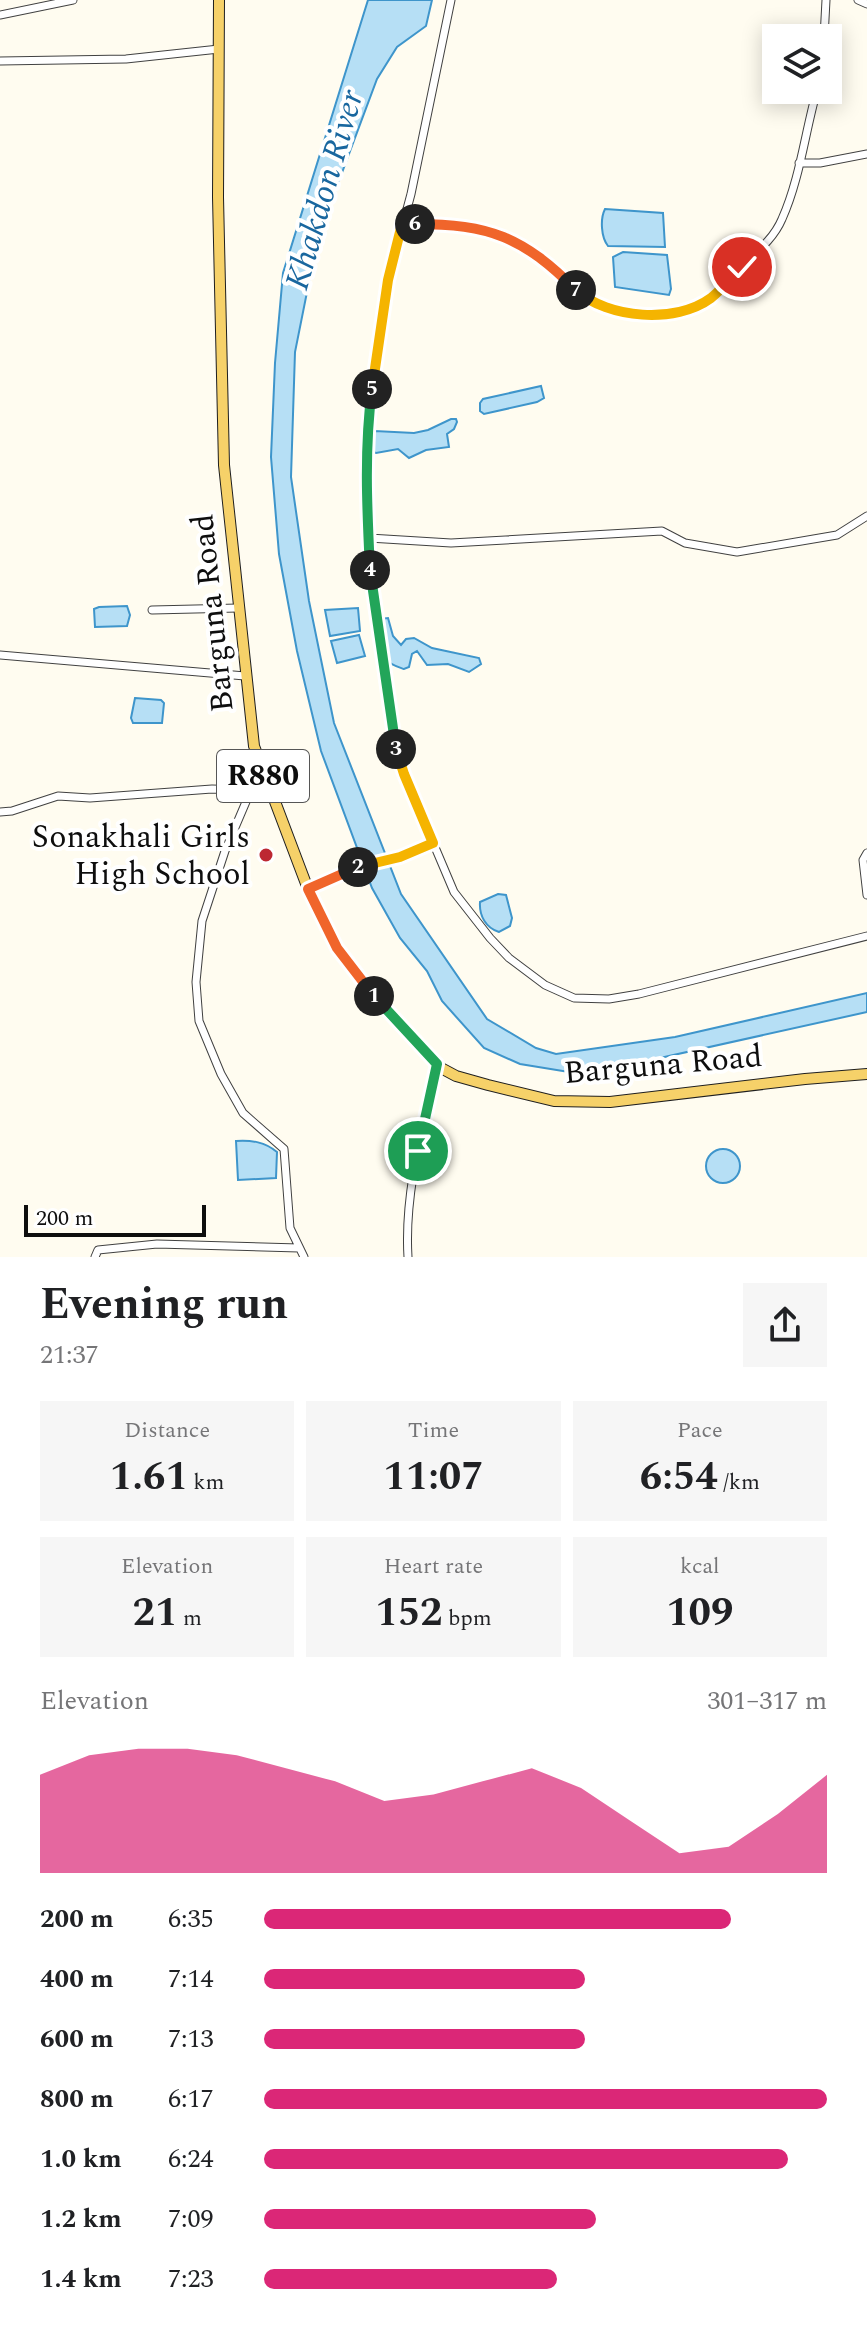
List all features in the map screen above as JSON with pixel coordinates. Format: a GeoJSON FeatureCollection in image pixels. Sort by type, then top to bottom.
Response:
{"type":"FeatureCollection","features":[{"type":"Feature","properties":{"kind":"main road","name":"Barguna Road"},"geometry":{"type":"LineString","coordinates":[[219,0],[218,197],[224,465],[250,723],[260,769],[308,889],[337,948],[370,991],[437,1064],[456,1076],[554,1101],[610,1102],[867,1074]]}},
{"type":"Feature","properties":{"kind":"street"},"geometry":{"type":"LineString","coordinates":[[0,15],[73,0]]}},
{"type":"Feature","properties":{"kind":"street"},"geometry":{"type":"LineString","coordinates":[[451,0],[388,280],[367,424],[370,581],[393,735],[404,774],[454,892],[509,958],[545,985],[574,998],[609,999],[639,994],[867,936]]}},
{"type":"Feature","properties":{"kind":"street"},"geometry":{"type":"LineString","coordinates":[[825,24],[826,0]]}},
{"type":"Feature","properties":{"kind":"street"},"geometry":{"type":"LineString","coordinates":[[858,0],[867,4]]}},
{"type":"Feature","properties":{"kind":"street"},"geometry":{"type":"LineString","coordinates":[[0,61],[126,59],[219,49]]}},
{"type":"Feature","properties":{"kind":"street"},"geometry":{"type":"LineString","coordinates":[[402,224],[445,224],[485,229],[524,246],[580,294],[612,309],[634,316],[669,313],[709,299],[765,246],[782,221],[814,104]]}},
{"type":"Feature","properties":{"kind":"street"},"geometry":{"type":"LineString","coordinates":[[799,163],[820,163],[867,154]]}},
{"type":"Feature","properties":{"kind":"street"},"geometry":{"type":"LineString","coordinates":[[369,538],[451,543],[662,531],[685,543],[737,552],[837,535],[867,516]]}},
{"type":"Feature","properties":{"kind":"street"},"geometry":{"type":"LineString","coordinates":[[152,610],[238,608]]}},
{"type":"Feature","properties":{"kind":"street"},"geometry":{"type":"LineString","coordinates":[[0,655],[245,676]]}},
{"type":"Feature","properties":{"kind":"street"},"geometry":{"type":"LineString","coordinates":[[260,769],[225,851],[202,921],[196,982],[199,1021],[221,1074],[243,1113],[284,1149],[290,1228],[304,1257]]}},
{"type":"Feature","properties":{"kind":"street"},"geometry":{"type":"LineString","coordinates":[[0,812],[58,796],[90,798],[212,789],[243,790],[249,795]]}},
{"type":"Feature","properties":{"kind":"street"},"geometry":{"type":"LineString","coordinates":[[308,889],[361,865],[433,843]]}},
{"type":"Feature","properties":{"kind":"street"},"geometry":{"type":"LineString","coordinates":[[867,853],[863,860],[867,895]]}},
{"type":"Feature","properties":{"kind":"street"},"geometry":{"type":"LineString","coordinates":[[408,1257],[410,1210],[418,1151],[437,1064]]}},
{"type":"Feature","properties":{"kind":"street"},"geometry":{"type":"LineString","coordinates":[[95,1257],[98,1250],[157,1244],[299,1248]]}},
{"type":"Feature","properties":{"kind":"water","name":"Khakdon River"},"geometry":{"type":"Polygon","coordinates":[[[368,0],[432,0],[426,26],[397,47],[377,79],[318,237],[295,352],[291,477],[309,601],[334,723],[401,894],[487,1019],[536,1048],[556,1054],[675,1037],[867,993],[867,1012],[624,1066],[575,1073],[520,1064],[484,1048],[442,1001],[427,971],[400,938],[372,888],[321,751],[297,651],[279,554],[271,457],[283,273],[368,0]]]}},
{"type":"Feature","properties":{"kind":"water"},"geometry":{"type":"Polygon","coordinates":[[[605,209],[663,213],[665,247],[608,246],[602,228],[605,209]]]}},
{"type":"Feature","properties":{"kind":"water"},"geometry":{"type":"Polygon","coordinates":[[[623,252],[667,255],[669,295],[615,287],[613,257],[623,252]]]}},
{"type":"Feature","properties":{"kind":"water"},"geometry":{"type":"Polygon","coordinates":[[[541,386],[544,398],[537,402],[484,414],[480,411],[483,399],[541,386]]]}},
{"type":"Feature","properties":{"kind":"water"},"geometry":{"type":"Polygon","coordinates":[[[451,419],[457,422],[447,434],[449,447],[426,450],[409,458],[398,449],[376,453],[370,451],[375,431],[414,433],[451,419]]]}},
{"type":"Feature","properties":{"kind":"water"},"geometry":{"type":"Polygon","coordinates":[[[127,606],[130,615],[127,626],[95,627],[94,609],[127,606]]]}},
{"type":"Feature","properties":{"kind":"water"},"geometry":{"type":"Polygon","coordinates":[[[358,608],[360,631],[330,636],[325,610],[358,608]]]}},
{"type":"Feature","properties":{"kind":"water"},"geometry":{"type":"Polygon","coordinates":[[[388,618],[393,636],[401,645],[406,639],[414,638],[432,648],[479,658],[481,664],[469,672],[448,664],[427,665],[417,651],[412,654],[409,667],[394,666],[384,655],[380,640],[381,619],[388,618]]]}},
{"type":"Feature","properties":{"kind":"water"},"geometry":{"type":"Polygon","coordinates":[[[359,635],[365,656],[337,663],[331,641],[359,635]]]}},
{"type":"Feature","properties":{"kind":"water"},"geometry":{"type":"Polygon","coordinates":[[[135,698],[161,700],[164,703],[162,723],[133,723],[135,698]]]}},
{"type":"Feature","properties":{"kind":"water"},"geometry":{"type":"Polygon","coordinates":[[[498,894],[506,895],[512,918],[510,926],[499,932],[487,924],[480,907],[480,902],[498,894]]]}},
{"type":"Feature","properties":{"kind":"water"},"geometry":{"type":"Polygon","coordinates":[[[236,1141],[258,1142],[277,1152],[276,1178],[238,1180],[236,1141]]]}},
{"type":"Feature","properties":{"kind":"water"},"geometry":{"type":"Polygon","coordinates":[[[723,1149],[735,1154],[740,1166],[735,1178],[723,1183],[711,1178],[706,1166],[711,1154],[723,1149]]]}},
{"type":"Feature","properties":{"kind":"place","name":"Sonakhali Girls High School"},"geometry":{"type":"Point","coordinates":[266,855]}},
{"type":"Feature","properties":{"kind":"route"},"geometry":{"type":"LineString","coordinates":[[418,1151],[437,1064],[370,991],[337,948],[308,889],[361,865],[400,857],[433,843],[404,774],[393,735],[370,581],[367,424],[381,319],[402,224],[445,224],[485,229],[514,240],[534,252],[580,294],[634,316],[669,313],[709,299],[742,267]]}}]}
